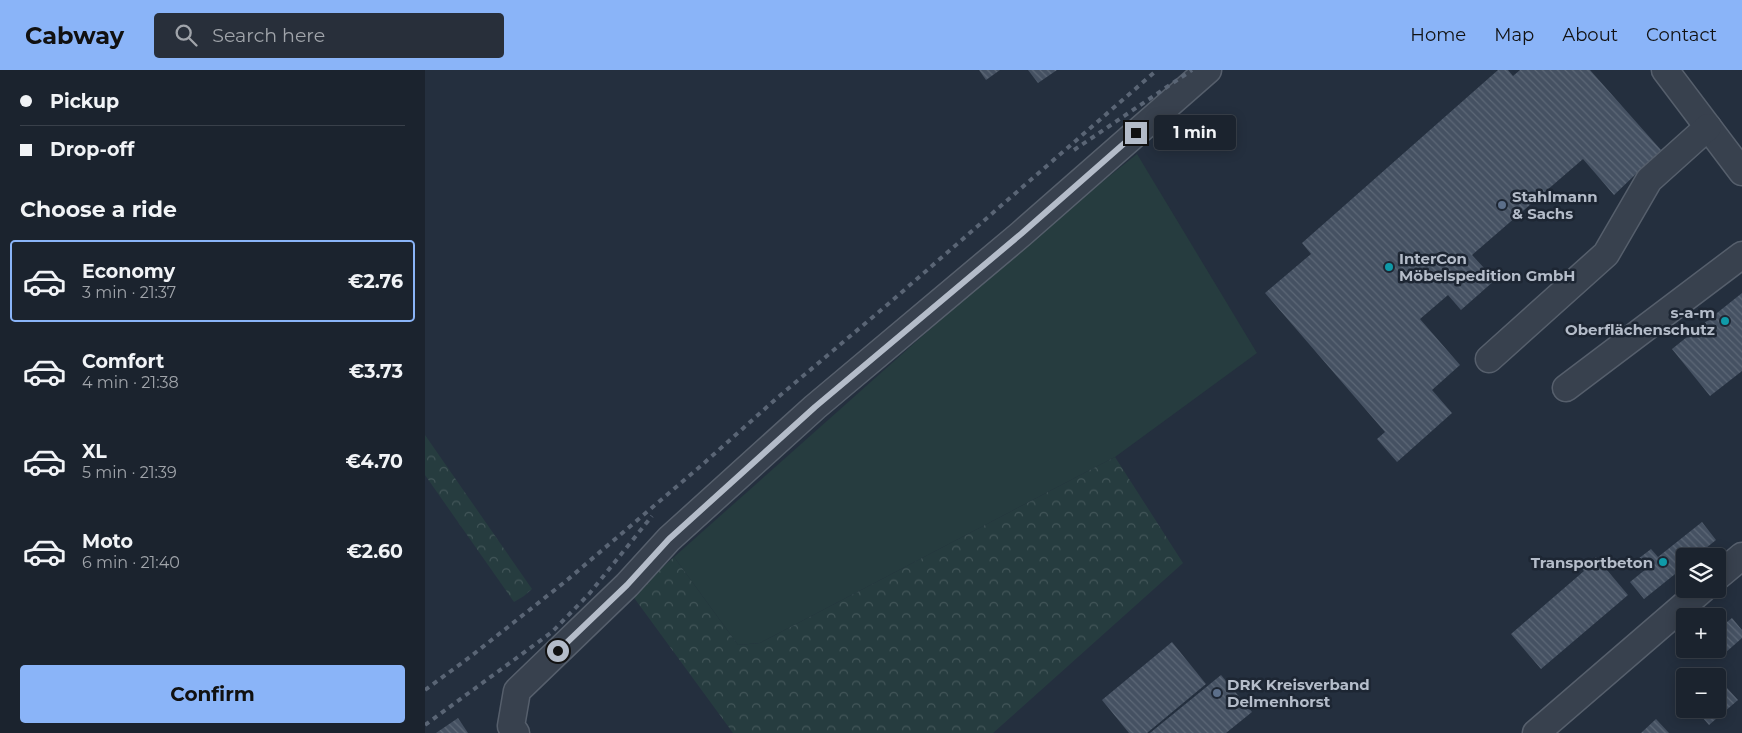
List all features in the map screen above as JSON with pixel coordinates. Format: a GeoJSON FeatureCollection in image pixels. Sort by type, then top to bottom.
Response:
{"type":"FeatureCollection","features":[{"type":"Feature","properties":{"kind":"street"},"geometry":{"type":"LineString","coordinates":[[516,733],[511,726],[517,691],[627,585],[669,539],[815,407],[1021,234],[1208,70]]}},
{"type":"Feature","properties":{"kind":"street"},"geometry":{"type":"LineString","coordinates":[[1665,70],[1742,172]]}},
{"type":"Feature","properties":{"kind":"street"},"geometry":{"type":"LineString","coordinates":[[1489,359],[1606,254],[1649,180],[1708,127]]}},
{"type":"Feature","properties":{"kind":"street"},"geometry":{"type":"LineString","coordinates":[[1566,388],[1742,255]]}},
{"type":"Feature","properties":{"kind":"street"},"geometry":{"type":"LineString","coordinates":[[1726,569],[1742,556]]}},
{"type":"Feature","properties":{"kind":"street"},"geometry":{"type":"LineString","coordinates":[[1536,733],[1693,598]]}},
{"type":"Feature","properties":{"kind":"green space"},"geometry":{"type":"Polygon","coordinates":[[[1137,154],[1257,353],[1115,457],[760,643],[738,645],[674,557],[1037,234],[1137,154]]]}},
{"type":"Feature","properties":{"kind":"green space"},"geometry":{"type":"Polygon","coordinates":[[[425,435],[532,589],[514,602],[425,475],[425,435]]]}},
{"type":"Feature","properties":{"kind":"green space"},"geometry":{"type":"Polygon","coordinates":[[[1115,457],[1183,563],[993,733],[733,733],[632,595],[674,557],[738,645],[760,643],[1115,457]]]}},
{"type":"Feature","properties":{"kind":"building"},"geometry":{"type":"Polygon","coordinates":[[[979,70],[1000,70],[986,80],[979,70]]]}},
{"type":"Feature","properties":{"kind":"building"},"geometry":{"type":"Polygon","coordinates":[[[1028,70],[1057,70],[1038,83],[1028,70]]]}},
{"type":"Feature","properties":{"kind":"building","name":"InterCon Möbelspedition GmbH"},"geometry":{"type":"Polygon","coordinates":[[[1498,70],[1508,70],[1513,76],[1520,70],[1590,70],[1661,150],[1614,195],[1583,159],[1472,255],[1495,280],[1461,310],[1448,295],[1420,319],[1460,365],[1432,390],[1452,413],[1397,462],[1377,439],[1385,432],[1265,293],[1311,254],[1302,243],[1498,70]]]}},
{"type":"Feature","properties":{"kind":"building","name":"s-a-m Oberflächenschutz"},"geometry":{"type":"Polygon","coordinates":[[[1742,293],[1742,371],[1710,396],[1672,349],[1742,293]]]}},
{"type":"Feature","properties":{"kind":"building","name":"Transportbeton"},"geometry":{"type":"Polygon","coordinates":[[[1702,522],[1716,540],[1706,548],[1676,548],[1676,573],[1644,599],[1630,582],[1646,569],[1638,559],[1651,549],[1658,557],[1702,522]]]}},
{"type":"Feature","properties":{"kind":"building"},"geometry":{"type":"Polygon","coordinates":[[[1596,557],[1628,595],[1541,669],[1511,634],[1584,571],[1582,569],[1596,557]]]}},
{"type":"Feature","properties":{"kind":"building"},"geometry":{"type":"Polygon","coordinates":[[[1732,618],[1742,630],[1742,638],[1726,652],[1726,623],[1732,618]]]}},
{"type":"Feature","properties":{"kind":"building"},"geometry":{"type":"Polygon","coordinates":[[[1172,642],[1206,684],[1147,733],[1129,733],[1102,700],[1172,642]]]}},
{"type":"Feature","properties":{"kind":"building","name":"DRK Kreisverband Delmenhorst"},"geometry":{"type":"Polygon","coordinates":[[[1221,675],[1252,712],[1226,733],[1150,733],[1221,675]]]}},
{"type":"Feature","properties":{"kind":"building"},"geometry":{"type":"Polygon","coordinates":[[[1726,687],[1738,700],[1726,710],[1726,687]]]}},
{"type":"Feature","properties":{"kind":"building"},"geometry":{"type":"Polygon","coordinates":[[[458,718],[468,733],[436,733],[458,718]]]}},
{"type":"Feature","properties":{"kind":"building"},"geometry":{"type":"Polygon","coordinates":[[[1703,718],[1717,718],[1709,725],[1703,718]]]}},
{"type":"Feature","properties":{"kind":"building"},"geometry":{"type":"Polygon","coordinates":[[[1656,719],[1669,733],[1641,733],[1656,719]]]}},
{"type":"Feature","properties":{"kind":"railway"},"geometry":{"type":"LineString","coordinates":[[425,690],[566,581],[1157,70]]}},
{"type":"Feature","properties":{"kind":"railway"},"geometry":{"type":"LineString","coordinates":[[1074,150],[1192,70]]}},
{"type":"Feature","properties":{"kind":"railway"},"geometry":{"type":"LineString","coordinates":[[425,725],[552,632],[589,594],[652,516]]}},
{"type":"Feature","properties":{"kind":"place","name":"Stahlmann & Sachs"},"geometry":{"type":"Point","coordinates":[1502,205]}},
{"type":"Feature","properties":{"kind":"place","name":"InterCon Möbelspedition GmbH"},"geometry":{"type":"Point","coordinates":[1389,267]}},
{"type":"Feature","properties":{"kind":"place","name":"s-a-m Oberflächenschutz"},"geometry":{"type":"Point","coordinates":[1725,321]}},
{"type":"Feature","properties":{"kind":"place","name":"Transportbeton"},"geometry":{"type":"Point","coordinates":[1663,562]}},
{"type":"Feature","properties":{"kind":"place","name":"DRK Kreisverband Delmenhorst"},"geometry":{"type":"Point","coordinates":[1217,693]}},
{"type":"Feature","properties":{"kind":"route"},"geometry":{"type":"LineString","coordinates":[[558,651],[627,585],[669,539],[815,407],[1021,234],[1136,133]]}}]}
